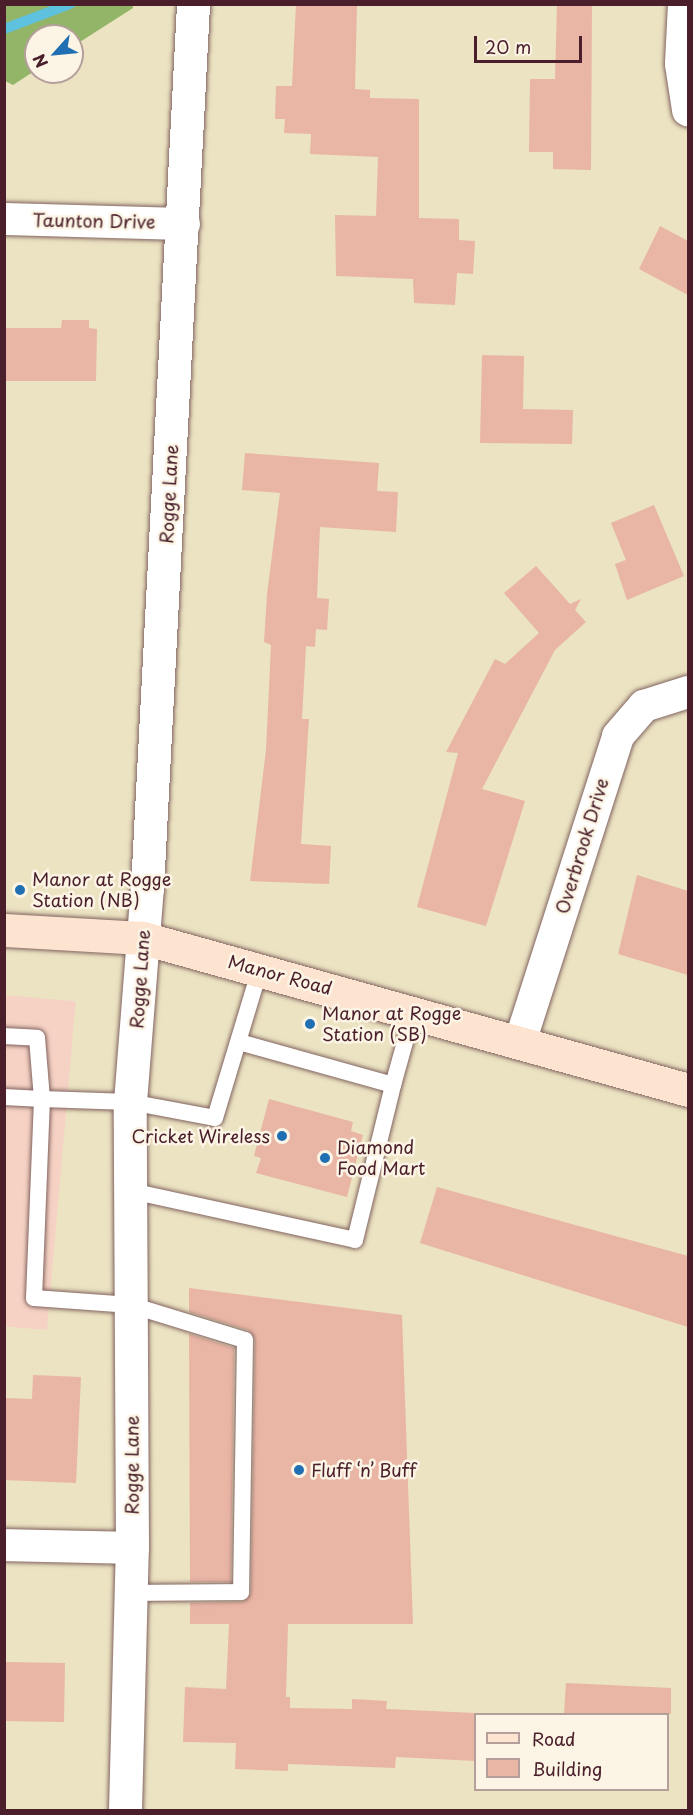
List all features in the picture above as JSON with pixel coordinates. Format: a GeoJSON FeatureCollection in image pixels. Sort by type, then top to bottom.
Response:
{"type":"FeatureCollection","features":[{"type":"Feature","properties":{"kind":"main road","name":"Manor Road"},"geometry":{"type":"LineString","coordinates":[[4,930],[143,938],[520,1039],[688,1090]]}},
{"type":"Feature","properties":{"kind":"street","name":"Rogge Lane"},"geometry":{"type":"LineString","coordinates":[[125,1810],[132,1548],[130,1101],[143,938],[184,224],[193,4]]}},
{"type":"Feature","properties":{"kind":"street"},"geometry":{"type":"LineString","coordinates":[[684,4],[681,64],[688,110]]}},
{"type":"Feature","properties":{"kind":"street","name":"Taunton Drive"},"geometry":{"type":"LineString","coordinates":[[4,219],[184,224]]}},
{"type":"Feature","properties":{"kind":"street","name":"Overbrook Drive"},"geometry":{"type":"LineString","coordinates":[[520,1039],[618,736],[644,706],[688,692]]}},
{"type":"Feature","properties":{"kind":"street"},"geometry":{"type":"LineString","coordinates":[[4,1545],[132,1548]]}},
{"type":"Feature","properties":{"kind":"lane"},"geometry":{"type":"LineString","coordinates":[[4,1097],[130,1101],[215,1119],[260,969]]}},
{"type":"Feature","properties":{"kind":"lane"},"geometry":{"type":"LineString","coordinates":[[131,1191],[356,1240],[393,1085],[414,1011]]}},
{"type":"Feature","properties":{"kind":"lane"},"geometry":{"type":"LineString","coordinates":[[4,1036],[37,1038],[42,1099],[34,1298],[131,1305],[245,1341],[241,1592],[131,1593]]}},
{"type":"Feature","properties":{"kind":"lane"},"geometry":{"type":"LineString","coordinates":[[239,1042],[393,1085]]}},
{"type":"Feature","properties":{"kind":"shaded area"},"geometry":{"type":"Polygon","coordinates":[[[4,995],[76,1001],[47,1330],[4,1326],[4,995]]]}},
{"type":"Feature","properties":{"kind":"green space"},"geometry":{"type":"Polygon","coordinates":[[[5,4],[133,4],[133,8],[84,39],[84,24],[24,24],[24,78],[13,85],[5,81],[5,4]]]}},
{"type":"Feature","properties":{"kind":"building"},"geometry":{"type":"Polygon","coordinates":[[[296,4],[357,4],[355,89],[370,90],[370,98],[419,99],[419,218],[459,219],[459,240],[475,241],[473,274],[457,273],[455,305],[414,303],[413,279],[336,276],[335,215],[376,216],[378,157],[310,154],[311,134],[284,133],[285,119],[275,119],[276,86],[292,86],[296,4]]]}},
{"type":"Feature","properties":{"kind":"building"},"geometry":{"type":"Polygon","coordinates":[[[557,4],[592,4],[591,170],[553,169],[553,152],[529,152],[530,79],[555,79],[557,4]]]}},
{"type":"Feature","properties":{"kind":"building"},"geometry":{"type":"Polygon","coordinates":[[[660,226],[688,241],[688,295],[639,269],[660,226]]]}},
{"type":"Feature","properties":{"kind":"building"},"geometry":{"type":"Polygon","coordinates":[[[62,320],[89,320],[89,328],[97,329],[96,381],[4,381],[4,328],[61,328],[62,320]]]}},
{"type":"Feature","properties":{"kind":"building"},"geometry":{"type":"Polygon","coordinates":[[[482,355],[524,356],[523,409],[573,410],[572,444],[480,443],[482,355]]]}},
{"type":"Feature","properties":{"kind":"building"},"geometry":{"type":"Polygon","coordinates":[[[245,453],[379,463],[377,491],[398,492],[396,532],[320,527],[317,598],[329,599],[327,630],[316,629],[315,647],[306,646],[302,719],[309,719],[301,844],[331,846],[329,884],[250,881],[266,750],[271,645],[264,642],[267,594],[280,493],[242,490],[245,453]]]}},
{"type":"Feature","properties":{"kind":"building"},"geometry":{"type":"Polygon","coordinates":[[[654,505],[684,576],[627,600],[615,564],[626,560],[611,523],[654,505]]]}},
{"type":"Feature","properties":{"kind":"building"},"geometry":{"type":"Polygon","coordinates":[[[536,566],[570,604],[581,599],[575,610],[586,622],[555,650],[482,789],[525,801],[486,926],[417,907],[458,753],[446,752],[495,659],[505,664],[539,633],[504,593],[536,566]]]}},
{"type":"Feature","properties":{"kind":"building"},"geometry":{"type":"Polygon","coordinates":[[[637,875],[688,891],[688,975],[618,954],[637,875]]]}},
{"type":"Feature","properties":{"kind":"building"},"geometry":{"type":"Polygon","coordinates":[[[269,1099],[353,1122],[351,1131],[363,1135],[347,1197],[256,1173],[261,1158],[254,1156],[269,1099]]]}},
{"type":"Feature","properties":{"kind":"building"},"geometry":{"type":"Polygon","coordinates":[[[437,1187],[688,1256],[688,1327],[420,1243],[437,1187]]]}},
{"type":"Feature","properties":{"kind":"building","name":"Fluff ‘n’ Buff"},"geometry":{"type":"Polygon","coordinates":[[[189,1288],[402,1315],[413,1624],[288,1624],[286,1697],[290,1697],[290,1708],[352,1709],[352,1699],[387,1701],[386,1709],[476,1713],[474,1713],[474,1761],[396,1757],[395,1768],[288,1764],[288,1771],[235,1769],[236,1743],[183,1742],[185,1687],[226,1689],[229,1624],[190,1624],[190,1603],[242,1602],[251,1593],[255,1340],[248,1330],[189,1312],[189,1288]]]}},
{"type":"Feature","properties":{"kind":"building"},"geometry":{"type":"Polygon","coordinates":[[[189,1334],[234,1348],[231,1582],[190,1582],[189,1334]]]}},
{"type":"Feature","properties":{"kind":"building"},"geometry":{"type":"Polygon","coordinates":[[[33,1375],[81,1377],[76,1483],[4,1480],[4,1398],[32,1399],[33,1375]]]}},
{"type":"Feature","properties":{"kind":"building"},"geometry":{"type":"Polygon","coordinates":[[[4,1662],[65,1663],[64,1722],[4,1721],[4,1662]]]}},
{"type":"Feature","properties":{"kind":"building"},"geometry":{"type":"Polygon","coordinates":[[[566,1683],[671,1688],[671,1714],[564,1713],[566,1683]]]}},
{"type":"Feature","properties":{"kind":"waterway"},"geometry":{"type":"LineString","coordinates":[[4,29],[70,4]]}},
{"type":"Feature","properties":{"kind":"place","name":"Manor at Rogge Station (NB)"},"geometry":{"type":"Point","coordinates":[20,890]}},
{"type":"Feature","properties":{"kind":"place","name":"Manor at Rogge Station (SB)"},"geometry":{"type":"Point","coordinates":[310,1024]}},
{"type":"Feature","properties":{"kind":"place","name":"Cricket Wireless"},"geometry":{"type":"Point","coordinates":[282,1136]}},
{"type":"Feature","properties":{"kind":"place","name":"Diamond Food Mart"},"geometry":{"type":"Point","coordinates":[325,1158]}},
{"type":"Feature","properties":{"kind":"place","name":"Fluff ‘n’ Buff"},"geometry":{"type":"Point","coordinates":[299,1470]}}]}
